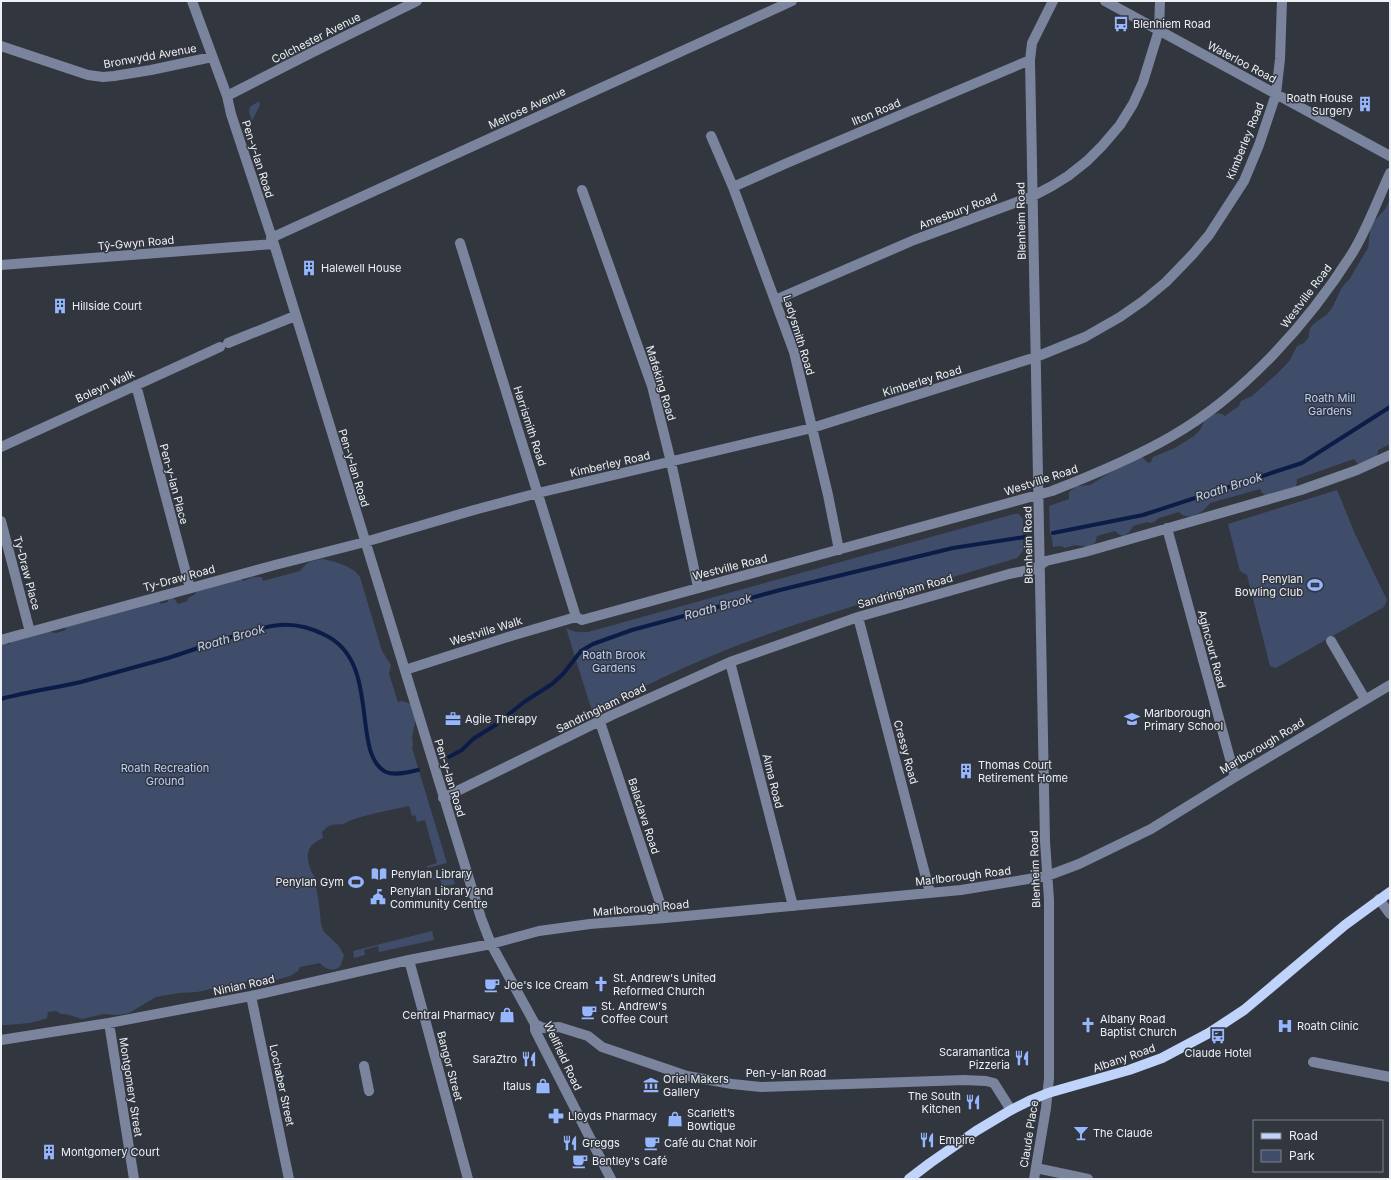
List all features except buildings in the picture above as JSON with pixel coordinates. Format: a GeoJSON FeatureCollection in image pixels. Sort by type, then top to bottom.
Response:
{"type":"FeatureCollection","features":[{"type":"Feature","properties":{"kind":"main road","name":"Albany Road"},"geometry":{"type":"LineString","coordinates":[[910,1179],[976,1131],[1011,1110],[1048,1093],[1129,1070],[1162,1058],[1210,1033],[1244,1010],[1345,924],[1390,892]]}},
{"type":"Feature","properties":{"kind":"street","name":"Pen-y-lan Road"},"geometry":{"type":"LineString","coordinates":[[192,1],[227,96],[231,114],[405,670],[443,798],[457,837],[481,918],[491,944]]}},
{"type":"Feature","properties":{"kind":"street","name":"Colchester Avenue"},"geometry":{"type":"LineString","coordinates":[[227,96],[417,1]]}},
{"type":"Feature","properties":{"kind":"street","name":"Melrose Avenue"},"geometry":{"type":"LineString","coordinates":[[272,241],[792,1]]}},
{"type":"Feature","properties":{"kind":"street","name":"Blenheim Road"},"geometry":{"type":"LineString","coordinates":[[1048,1093],[1048,876],[1045,841],[1030,60],[1032,43],[1053,1]]}},
{"type":"Feature","properties":{"kind":"street","name":"Waterloo Road"},"geometry":{"type":"LineString","coordinates":[[1105,1],[1390,156]]}},
{"type":"Feature","properties":{"kind":"street","name":"Amesbury Road"},"geometry":{"type":"LineString","coordinates":[[775,300],[914,240],[1033,196],[1068,176],[1087,161],[1102,146],[1120,125],[1133,104],[1143,82],[1159,30],[1160,1]]}},
{"type":"Feature","properties":{"kind":"street","name":"Kimberley Road"},"geometry":{"type":"LineString","coordinates":[[365,542],[538,493],[812,428],[1036,358],[1085,337],[1120,317],[1166,282],[1193,254],[1208,235],[1244,181],[1259,145],[1276,94],[1280,59],[1282,1]]}},
{"type":"Feature","properties":{"kind":"street","name":"Bronwydd Avenue"},"geometry":{"type":"LineString","coordinates":[[1,46],[88,75],[103,77],[151,70],[212,57]]}},
{"type":"Feature","properties":{"kind":"street","name":"Ilton Road"},"geometry":{"type":"LineString","coordinates":[[733,187],[787,162],[1030,60]]}},
{"type":"Feature","properties":{"kind":"street","name":"Ladysmith Road"},"geometry":{"type":"LineString","coordinates":[[711,136],[733,187],[794,352],[839,550]]}},
{"type":"Feature","properties":{"kind":"street","name":"Westville Road"},"geometry":{"type":"LineString","coordinates":[[576,617],[582,620],[1039,494],[1097,474],[1146,450],[1202,416],[1238,388],[1268,361],[1292,335],[1331,284],[1353,251],[1375,209],[1390,172]]}},
{"type":"Feature","properties":{"kind":"street","name":"Mafeking Road"},"geometry":{"type":"LineString","coordinates":[[582,190],[652,386],[671,462],[698,588]]}},
{"type":"Feature","properties":{"kind":"street","name":"Tŷ-Gwyn Road"},"geometry":{"type":"LineString","coordinates":[[1,265],[272,241]]}},
{"type":"Feature","properties":{"kind":"street","name":"Harrismith Road"},"geometry":{"type":"LineString","coordinates":[[460,244],[576,617]]}},
{"type":"Feature","properties":{"kind":"street","name":"Boleyn Walk"},"geometry":{"type":"LineString","coordinates":[[1,447],[224,345],[295,316]]}},
{"type":"Feature","properties":{"kind":"street","name":"Pen-y-lan Place"},"geometry":{"type":"LineString","coordinates":[[136,385],[190,588]]}},
{"type":"Feature","properties":{"kind":"street","name":"Sandringham Road"},"geometry":{"type":"LineString","coordinates":[[443,798],[612,715],[730,662],[858,617],[1009,574],[1034,569],[1046,561],[1085,552],[1314,485],[1357,470],[1390,455]]}},
{"type":"Feature","properties":{"kind":"street","name":"Ty-Draw Place"},"geometry":{"type":"LineString","coordinates":[[1,521],[30,632]]}},
{"type":"Feature","properties":{"kind":"street","name":"Agincourt Road"},"geometry":{"type":"LineString","coordinates":[[1167,528],[1235,777]]}},
{"type":"Feature","properties":{"kind":"street","name":"Ty-Draw Road"},"geometry":{"type":"LineString","coordinates":[[1,640],[365,542]]}},
{"type":"Feature","properties":{"kind":"street","name":"Westville Walk"},"geometry":{"type":"LineString","coordinates":[[405,670],[576,617]]}},
{"type":"Feature","properties":{"kind":"street","name":"Cressy Road"},"geometry":{"type":"LineString","coordinates":[[858,617],[930,893]]}},
{"type":"Feature","properties":{"kind":"street"},"geometry":{"type":"LineString","coordinates":[[1331,641],[1364,699]]}},
{"type":"Feature","properties":{"kind":"street","name":"Alma Road"},"geometry":{"type":"LineString","coordinates":[[730,662],[793,906]]}},
{"type":"Feature","properties":{"kind":"street","name":"Marlborough Road"},"geometry":{"type":"LineString","coordinates":[[491,944],[539,932],[590,924],[980,888],[1048,876],[1079,864],[1151,829],[1364,699],[1390,685]]}},
{"type":"Feature","properties":{"kind":"street","name":"Balaclava Road"},"geometry":{"type":"LineString","coordinates":[[600,722],[666,918]]}},
{"type":"Feature","properties":{"kind":"street"},"geometry":{"type":"LineString","coordinates":[[1379,899],[1390,914]]}},
{"type":"Feature","properties":{"kind":"street","name":"Ninian Road"},"geometry":{"type":"LineString","coordinates":[[1,1040],[109,1023],[251,996],[468,947],[491,944]]}},
{"type":"Feature","properties":{"kind":"street","name":"Wellfield Road"},"geometry":{"type":"LineString","coordinates":[[491,944],[535,1024],[535,1030],[611,1179]]}},
{"type":"Feature","properties":{"kind":"street","name":"Bangor Street"},"geometry":{"type":"LineString","coordinates":[[409,960],[468,1179]]}},
{"type":"Feature","properties":{"kind":"street","name":"Lochaber Street"},"geometry":{"type":"LineString","coordinates":[[251,996],[289,1179]]}},
{"type":"Feature","properties":{"kind":"street","name":"Montgomery Street"},"geometry":{"type":"LineString","coordinates":[[109,1023],[134,1179]]}},
{"type":"Feature","properties":{"kind":"street","name":"Pen-y-lan Road"},"geometry":{"type":"LineString","coordinates":[[535,1024],[543,1028],[559,1027],[588,1036],[602,1047],[681,1074],[732,1084],[761,1086],[957,1080],[986,1081],[994,1083],[1011,1110]]}},
{"type":"Feature","properties":{"kind":"street"},"geometry":{"type":"LineString","coordinates":[[1313,1062],[1390,1077]]}},
{"type":"Feature","properties":{"kind":"street"},"geometry":{"type":"LineString","coordinates":[[364,1066],[369,1091]]}},
{"type":"Feature","properties":{"kind":"street","name":"Claude Place"},"geometry":{"type":"LineString","coordinates":[[1034,1179],[1048,1093]]}},
{"type":"Feature","properties":{"kind":"street"},"geometry":{"type":"LineString","coordinates":[[1036,1168],[1088,1179]]}},
{"type":"Feature","properties":{"kind":"green space"},"geometry":{"type":"Polygon","coordinates":[[[259,101],[260,105],[252,121],[249,112],[250,107],[259,101]]]}},
{"type":"Feature","properties":{"kind":"green space","name":"Roath Mill Gardens"},"geometry":{"type":"Polygon","coordinates":[[[1390,199],[1390,444],[1378,450],[1376,457],[1363,466],[1357,463],[1354,459],[1297,479],[1296,487],[1268,497],[1262,493],[1260,489],[1210,503],[1204,510],[1196,515],[1187,516],[1179,512],[1159,518],[1154,522],[1133,526],[1126,535],[1118,534],[1115,531],[1097,536],[1095,543],[1087,547],[1075,545],[1065,548],[1060,546],[1053,547],[1050,533],[1049,506],[1069,499],[1069,493],[1077,486],[1090,485],[1141,456],[1148,463],[1151,462],[1153,457],[1175,448],[1194,436],[1200,430],[1206,417],[1213,414],[1225,416],[1239,406],[1241,401],[1252,396],[1278,373],[1290,360],[1297,346],[1304,343],[1309,337],[1312,326],[1326,315],[1333,307],[1342,288],[1349,280],[1368,248],[1371,225],[1386,208],[1390,199]]]}},
{"type":"Feature","properties":{"kind":"green space","name":"Penylan Bowling Club"},"geometry":{"type":"Polygon","coordinates":[[[1337,490],[1355,534],[1387,600],[1384,607],[1276,668],[1270,666],[1247,575],[1240,571],[1228,524],[1337,490]]]}},
{"type":"Feature","properties":{"kind":"green space","name":"Roath Brook Gardens"},"geometry":{"type":"Polygon","coordinates":[[[1014,514],[1019,514],[1023,519],[1023,551],[1017,558],[811,619],[705,658],[592,711],[566,628],[577,632],[588,632],[1014,514]]]}},
{"type":"Feature","properties":{"kind":"green space","name":"Roath Recreation Ground"},"geometry":{"type":"Polygon","coordinates":[[[323,559],[348,567],[360,577],[382,651],[391,665],[389,674],[398,702],[402,701],[411,704],[416,718],[412,737],[412,748],[447,863],[427,868],[427,866],[437,863],[425,820],[417,822],[415,815],[412,816],[409,806],[365,816],[344,824],[332,825],[322,832],[323,838],[312,845],[308,854],[308,859],[314,876],[321,924],[324,932],[338,945],[344,955],[341,965],[336,969],[324,967],[320,963],[300,967],[298,971],[290,976],[273,981],[249,981],[197,992],[156,997],[129,1013],[117,1015],[104,1014],[82,1019],[61,1014],[56,1011],[48,1012],[47,1018],[37,1021],[1,1025],[1,641],[4,644],[10,644],[14,635],[21,629],[56,633],[66,630],[66,625],[124,603],[127,600],[134,600],[139,597],[149,597],[158,600],[161,604],[168,602],[167,597],[172,596],[178,604],[188,601],[188,598],[194,595],[198,589],[239,577],[243,581],[253,577],[262,577],[263,581],[300,571],[310,562],[323,559]]]}},
{"type":"Feature","properties":{"kind":"green space"},"geometry":{"type":"Polygon","coordinates":[[[452,872],[455,884],[442,887],[440,878],[432,880],[431,878],[452,872]]]}},
{"type":"Feature","properties":{"kind":"green space"},"geometry":{"type":"Polygon","coordinates":[[[432,931],[434,940],[379,952],[378,946],[364,950],[365,955],[354,958],[353,951],[432,931]]]}},
{"type":"Feature","properties":{"kind":"waterway","name":"Roath Brook"},"geometry":{"type":"LineString","coordinates":[[1053,533],[1143,515],[1302,463],[1390,407]]}},
{"type":"Feature","properties":{"kind":"waterway","name":"Roath Brook"},"geometry":{"type":"LineString","coordinates":[[449,757],[462,750],[473,739],[497,724],[524,702],[552,684],[563,674],[581,651],[593,644],[632,630],[780,590],[953,548],[1025,537]]}},
{"type":"Feature","properties":{"kind":"waterway","name":"Roath Brook"},"geometry":{"type":"LineString","coordinates":[[1,699],[81,682],[168,658],[269,626],[298,626],[309,628],[325,635],[343,648],[354,665],[360,685],[369,747],[375,762],[386,772],[394,774],[418,770]]}},
{"type":"Feature","properties":{"kind":"place","name":"Blenhiem Road"},"geometry":{"type":"Point","coordinates":[1121,24]}},
{"type":"Feature","properties":{"kind":"place","name":"Roath House Surgery"},"geometry":{"type":"Point","coordinates":[1365,104]}},
{"type":"Feature","properties":{"kind":"place","name":"Halewell House"},"geometry":{"type":"Point","coordinates":[309,268]}},
{"type":"Feature","properties":{"kind":"place","name":"Hillside Court"},"geometry":{"type":"Point","coordinates":[60,306]}},
{"type":"Feature","properties":{"kind":"place","name":"Penylan Bowling Club"},"geometry":{"type":"Point","coordinates":[1315,585]}},
{"type":"Feature","properties":{"kind":"place","name":"Agile Therapy"},"geometry":{"type":"Point","coordinates":[453,719]}},
{"type":"Feature","properties":{"kind":"place","name":"Marlborough Primary School"},"geometry":{"type":"Point","coordinates":[1132,719]}},
{"type":"Feature","properties":{"kind":"place","name":"Thomas Court Retirement Home"},"geometry":{"type":"Point","coordinates":[966,771]}},
{"type":"Feature","properties":{"kind":"place","name":"Penylan Library"},"geometry":{"type":"Point","coordinates":[379,874]}},
{"type":"Feature","properties":{"kind":"place","name":"Penylan Gym"},"geometry":{"type":"Point","coordinates":[356,882]}},
{"type":"Feature","properties":{"kind":"place","name":"Penylan Library and Community Centre"},"geometry":{"type":"Point","coordinates":[378,897]}},
{"type":"Feature","properties":{"kind":"place","name":"St. Andrew's United Reformed Church"},"geometry":{"type":"Point","coordinates":[601,984]}},
{"type":"Feature","properties":{"kind":"place","name":"Joe's Ice Cream"},"geometry":{"type":"Point","coordinates":[492,985]}},
{"type":"Feature","properties":{"kind":"place","name":"St. Andrew's Coffee Court"},"geometry":{"type":"Point","coordinates":[589,1012]}},
{"type":"Feature","properties":{"kind":"place","name":"Central Pharmacy"},"geometry":{"type":"Point","coordinates":[507,1015]}},
{"type":"Feature","properties":{"kind":"place","name":"Albany Road Baptist Church"},"geometry":{"type":"Point","coordinates":[1088,1025]}},
{"type":"Feature","properties":{"kind":"place","name":"Roath Clinic"},"geometry":{"type":"Point","coordinates":[1285,1026]}},
{"type":"Feature","properties":{"kind":"place","name":"Claude Hotel"},"geometry":{"type":"Point","coordinates":[1218,1036]}},
{"type":"Feature","properties":{"kind":"place","name":"Scaramantica Pizzeria"},"geometry":{"type":"Point","coordinates":[1022,1058]}},
{"type":"Feature","properties":{"kind":"place","name":"SaraZtro"},"geometry":{"type":"Point","coordinates":[529,1059]}},
{"type":"Feature","properties":{"kind":"place","name":"Oriel Makers Gallery"},"geometry":{"type":"Point","coordinates":[651,1085]}},
{"type":"Feature","properties":{"kind":"place","name":"Italus"},"geometry":{"type":"Point","coordinates":[543,1086]}},
{"type":"Feature","properties":{"kind":"place","name":"The South Kitchen"},"geometry":{"type":"Point","coordinates":[973,1102]}},
{"type":"Feature","properties":{"kind":"place","name":"Lloyds Pharmacy"},"geometry":{"type":"Point","coordinates":[556,1116]}},
{"type":"Feature","properties":{"kind":"place","name":"Scarlett’s Bowtique"},"geometry":{"type":"Point","coordinates":[675,1119]}},
{"type":"Feature","properties":{"kind":"place","name":"The Claude"},"geometry":{"type":"Point","coordinates":[1081,1133]}},
{"type":"Feature","properties":{"kind":"place","name":"Empire"},"geometry":{"type":"Point","coordinates":[927,1140]}},
{"type":"Feature","properties":{"kind":"place","name":"Greggs"},"geometry":{"type":"Point","coordinates":[570,1143]}},
{"type":"Feature","properties":{"kind":"place","name":"Café du Chat Noir"},"geometry":{"type":"Point","coordinates":[652,1143]}},
{"type":"Feature","properties":{"kind":"place","name":"Montgomery Court"},"geometry":{"type":"Point","coordinates":[49,1152]}},
{"type":"Feature","properties":{"kind":"place","name":"Bentley's Café"},"geometry":{"type":"Point","coordinates":[580,1161]}}]}
